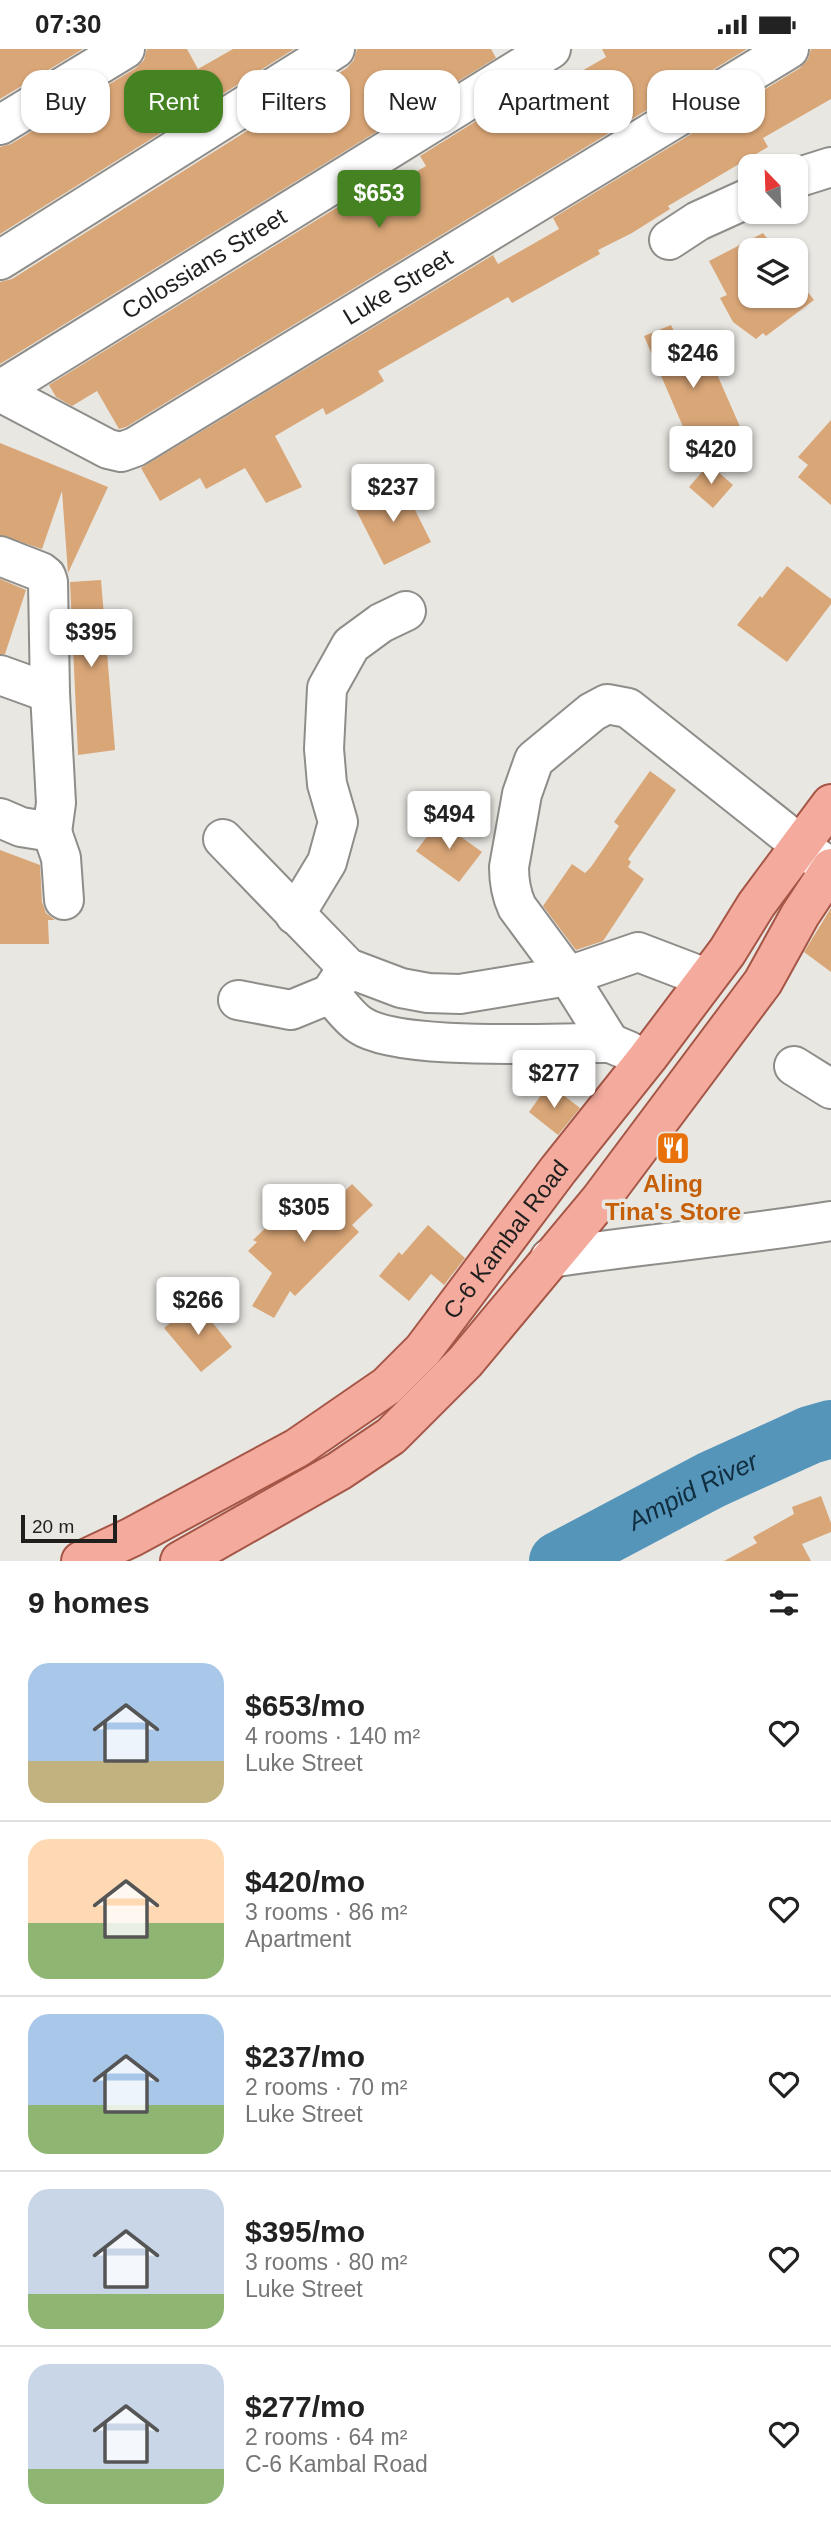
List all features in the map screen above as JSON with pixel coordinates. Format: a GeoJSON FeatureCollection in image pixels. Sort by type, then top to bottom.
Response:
{"type":"FeatureCollection","features":[{"type":"Feature","properties":{"kind":"main road","name":"C-6 Kambal Road"},"geometry":{"type":"LineString","coordinates":[[81,1561],[132,1537],[297,1448],[387,1386],[423,1350],[558,1170],[648,1057],[831,804]]}},
{"type":"Feature","properties":{"kind":"main road","name":"C-6 Kambal Road"},"geometry":{"type":"LineString","coordinates":[[180,1561],[339,1471],[391,1436],[466,1362],[600,1200],[763,982],[800,915],[831,869]]}},
{"type":"Feature","properties":{"kind":"street"},"geometry":{"type":"LineString","coordinates":[[0,125],[125,49]]}},
{"type":"Feature","properties":{"kind":"street"},"geometry":{"type":"LineString","coordinates":[[0,260],[335,49]]}},
{"type":"Feature","properties":{"kind":"street","name":"Colossians Street"},"geometry":{"type":"LineString","coordinates":[[0,391],[551,49]]}},
{"type":"Feature","properties":{"kind":"street","name":"Luke Street"},"geometry":{"type":"LineString","coordinates":[[0,391],[108,449],[121,453],[135,447],[789,49]]}},
{"type":"Feature","properties":{"kind":"street"},"geometry":{"type":"LineString","coordinates":[[808,174],[831,167]]}},
{"type":"Feature","properties":{"kind":"street"},"geometry":{"type":"LineString","coordinates":[[669,240],[698,222],[738,203]]}},
{"type":"Feature","properties":{"kind":"street"},"geometry":{"type":"LineString","coordinates":[[0,556],[41,572],[48,582],[56,803],[52,832],[61,858],[64,900]]}},
{"type":"Feature","properties":{"kind":"street"},"geometry":{"type":"LineString","coordinates":[[295,915],[327,862],[338,822],[327,784],[324,749],[327,688],[351,645],[381,623],[406,611]]}},
{"type":"Feature","properties":{"kind":"street"},"geometry":{"type":"LineString","coordinates":[[0,675],[50,693]]}},
{"type":"Feature","properties":{"kind":"street"},"geometry":{"type":"LineString","coordinates":[[610,1043],[568,976],[517,907],[512,896],[509,867],[522,794],[534,760],[592,712],[607,704],[628,708],[831,869]]}},
{"type":"Feature","properties":{"kind":"street"},"geometry":{"type":"LineString","coordinates":[[0,818],[21,827],[52,832]]}},
{"type":"Feature","properties":{"kind":"street"},"geometry":{"type":"LineString","coordinates":[[223,839],[295,915],[339,981],[359,1025],[394,1038],[460,1042],[610,1043],[648,1057]]}},
{"type":"Feature","properties":{"kind":"street"},"geometry":{"type":"LineString","coordinates":[[238,1000],[291,1010],[339,981],[428,993],[460,994],[568,976],[638,952],[706,978]]}},
{"type":"Feature","properties":{"kind":"street"},"geometry":{"type":"LineString","coordinates":[[794,1066],[831,1089]]}},
{"type":"Feature","properties":{"kind":"street"},"geometry":{"type":"LineString","coordinates":[[550,1258],[831,1221]]}},
{"type":"Feature","properties":{"kind":"building"},"geometry":{"type":"Polygon","coordinates":[[[0,49],[83,49],[48,70],[21,70],[21,86],[0,99],[0,49]]]}},
{"type":"Feature","properties":{"kind":"building"},"geometry":{"type":"Polygon","coordinates":[[[147,49],[187,49],[198,69],[233,49],[294,49],[261,70],[237,70],[237,85],[223,94],[223,70],[133,70],[144,60],[147,49]]]}},
{"type":"Feature","properties":{"kind":"building"},"geometry":{"type":"Polygon","coordinates":[[[357,49],[491,49],[496,58],[460,80],[460,70],[364,70],[364,133],[374,133],[0,364],[0,282],[12,279],[244,133],[350,133],[350,70],[344,70],[354,60],[357,49]]]}},
{"type":"Feature","properties":{"kind":"building"},"geometry":{"type":"Polygon","coordinates":[[[602,49],[747,49],[712,70],[647,70],[647,110],[633,118],[633,70],[584,70],[606,57],[602,49]]]}},
{"type":"Feature","properties":{"kind":"building"},"geometry":{"type":"Polygon","coordinates":[[[811,49],[831,49],[831,99],[763,138],[768,147],[756,154],[738,154],[738,165],[668,206],[670,209],[632,233],[598,250],[600,254],[512,303],[508,297],[378,371],[384,381],[361,395],[326,415],[323,408],[275,436],[302,487],[266,503],[245,468],[206,489],[200,478],[160,501],[141,468],[493,255],[498,264],[559,229],[553,218],[693,133],[765,133],[765,89],[800,68],[808,59],[811,49]]]}},
{"type":"Feature","properties":{"kind":"building"},"geometry":{"type":"Polygon","coordinates":[[[124,75],[124,133],[161,133],[0,234],[0,147],[29,133],[110,133],[110,84],[124,75]]]}},
{"type":"Feature","properties":{"kind":"building"},"geometry":{"type":"Polygon","coordinates":[[[474,122],[474,133],[609,133],[126,427],[119,429],[97,391],[72,406],[56,397],[49,385],[354,197],[359,204],[426,166],[420,156],[474,122]]]}},
{"type":"Feature","properties":{"kind":"building"},"geometry":{"type":"Polygon","coordinates":[[[763,233],[767,238],[753,238],[763,233]]]}},
{"type":"Feature","properties":{"kind":"building"},"geometry":{"type":"Polygon","coordinates":[[[738,246],[738,308],[803,308],[766,336],[763,333],[756,339],[733,322],[720,298],[727,295],[709,261],[738,246]]]}},
{"type":"Feature","properties":{"kind":"building"},"geometry":{"type":"Polygon","coordinates":[[[808,292],[814,300],[808,304],[808,292]]]}},
{"type":"Feature","properties":{"kind":"building"},"geometry":{"type":"Polygon","coordinates":[[[671,325],[690,364],[709,356],[741,429],[693,450],[644,336],[671,325]]]}},
{"type":"Feature","properties":{"kind":"building"},"geometry":{"type":"Polygon","coordinates":[[[831,420],[831,505],[798,477],[808,465],[798,457],[831,420]]]}},
{"type":"Feature","properties":{"kind":"building"},"geometry":{"type":"Polygon","coordinates":[[[0,443],[108,487],[68,573],[62,491],[42,549],[0,535],[0,443]]]}},
{"type":"Feature","properties":{"kind":"building"},"geometry":{"type":"Polygon","coordinates":[[[709,464],[733,485],[713,508],[689,487],[709,464]]]}},
{"type":"Feature","properties":{"kind":"building"},"geometry":{"type":"Polygon","coordinates":[[[401,482],[431,542],[384,565],[354,506],[401,482]]]}},
{"type":"Feature","properties":{"kind":"building"},"geometry":{"type":"Polygon","coordinates":[[[787,566],[831,599],[831,604],[787,662],[737,625],[787,566]]]}},
{"type":"Feature","properties":{"kind":"building"},"geometry":{"type":"Polygon","coordinates":[[[0,579],[26,590],[5,654],[0,654],[0,579]]]}},
{"type":"Feature","properties":{"kind":"building"},"geometry":{"type":"Polygon","coordinates":[[[101,580],[115,750],[78,755],[70,582],[101,580]]]}},
{"type":"Feature","properties":{"kind":"building"},"geometry":{"type":"Polygon","coordinates":[[[650,771],[676,790],[628,859],[631,862],[628,867],[644,879],[603,941],[576,950],[543,906],[572,864],[585,873],[591,867],[619,826],[614,822],[650,771]]]}},
{"type":"Feature","properties":{"kind":"building"},"geometry":{"type":"Polygon","coordinates":[[[439,821],[482,852],[459,882],[416,851],[439,821]]]}},
{"type":"Feature","properties":{"kind":"building"},"geometry":{"type":"Polygon","coordinates":[[[0,850],[40,865],[42,902],[46,913],[55,920],[48,920],[49,944],[0,944],[0,850]]]}},
{"type":"Feature","properties":{"kind":"building"},"geometry":{"type":"Polygon","coordinates":[[[831,908],[831,972],[804,952],[831,908]]]}},
{"type":"Feature","properties":{"kind":"building"},"geometry":{"type":"Polygon","coordinates":[[[549,1084],[580,1108],[558,1135],[529,1112],[549,1084]]]}},
{"type":"Feature","properties":{"kind":"building"},"geometry":{"type":"Polygon","coordinates":[[[352,1184],[373,1205],[352,1225],[359,1232],[295,1296],[290,1291],[274,1318],[252,1306],[272,1273],[248,1251],[257,1242],[253,1240],[301,1194],[314,1208],[326,1197],[332,1203],[352,1184]]]}},
{"type":"Feature","properties":{"kind":"building"},"geometry":{"type":"Polygon","coordinates":[[[428,1225],[465,1258],[444,1285],[431,1274],[409,1301],[379,1276],[399,1252],[402,1255],[428,1225]]]}},
{"type":"Feature","properties":{"kind":"building"},"geometry":{"type":"Polygon","coordinates":[[[196,1302],[232,1347],[201,1372],[164,1328],[196,1302]]]}},
{"type":"Feature","properties":{"kind":"building"},"geometry":{"type":"Polygon","coordinates":[[[821,1496],[831,1523],[831,1532],[802,1544],[811,1561],[724,1561],[757,1543],[753,1537],[794,1514],[792,1507],[821,1496]]]}},
{"type":"Feature","properties":{"kind":"waterway","name":"Ampid River"},"geometry":{"type":"LineString","coordinates":[[558,1561],[711,1480],[810,1435],[831,1429]]}},
{"type":"Feature","properties":{"kind":"place","name":"Aling Tina's Store"},"geometry":{"type":"Point","coordinates":[673,1148]}}]}
